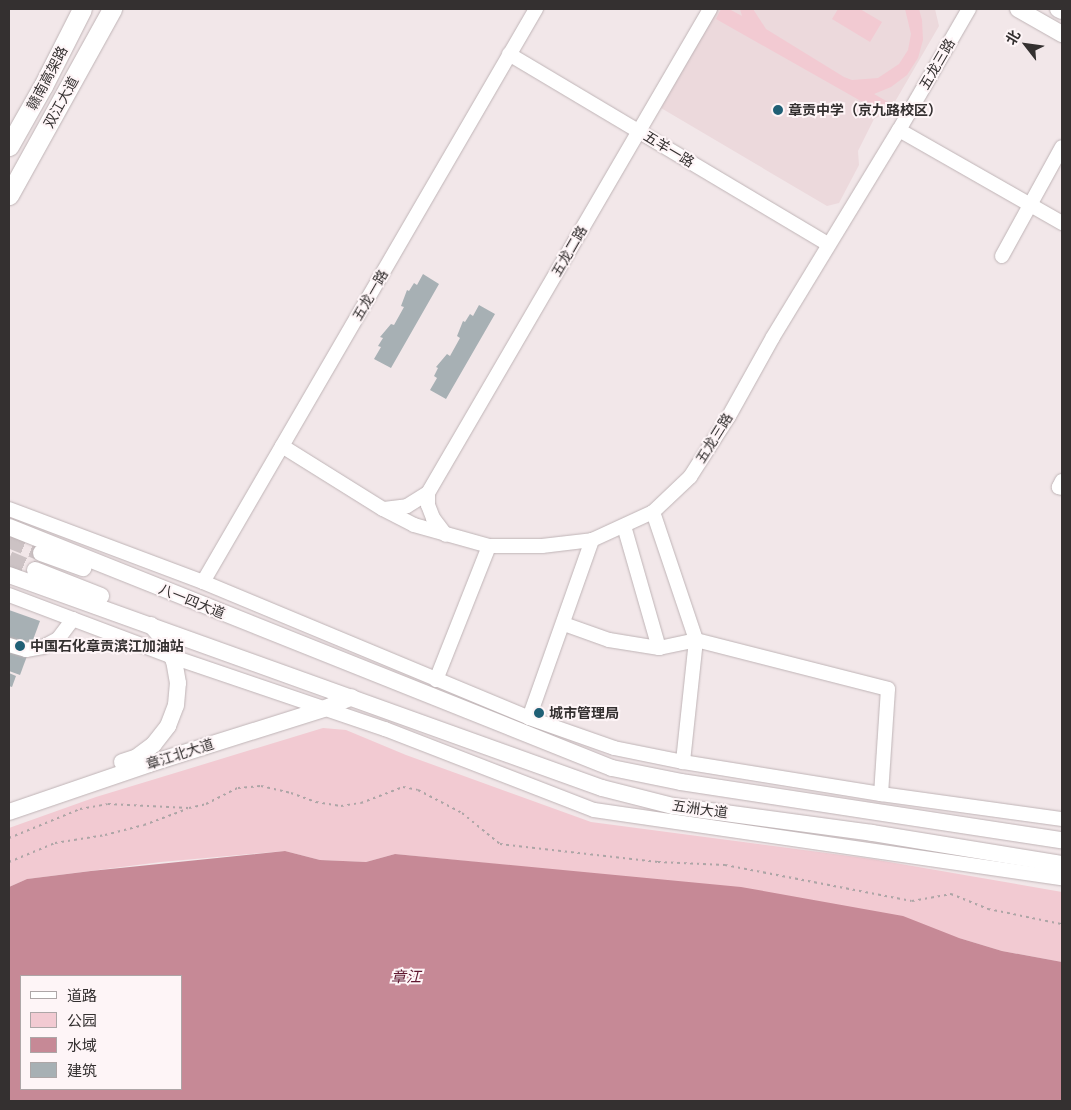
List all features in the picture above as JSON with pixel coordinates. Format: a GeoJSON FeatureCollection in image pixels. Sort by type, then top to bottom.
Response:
{"type":"FeatureCollection","features":[{"type":"Feature","properties":{"kind":"highway"},"geometry":{"type":"LineString","coordinates":[[9,120],[68,9]]}},
{"type":"Feature","properties":{"kind":"highway","name":"赣南高架路"},"geometry":{"type":"LineString","coordinates":[[9,146],[43,86],[82,9]]}},
{"type":"Feature","properties":{"kind":"highway","name":"赣南高架路"},"geometry":{"type":"LineString","coordinates":[[9,171],[55,91],[97,9]]}},
{"type":"Feature","properties":{"kind":"highway","name":"双江大道"},"geometry":{"type":"LineString","coordinates":[[9,195],[112,9]]}},
{"type":"Feature","properties":{"kind":"main road"},"geometry":{"type":"LineString","coordinates":[[1018,9],[1062,34]]}},
{"type":"Feature","properties":{"kind":"main road"},"geometry":{"type":"LineString","coordinates":[[1058,9],[1062,11]]}},
{"type":"Feature","properties":{"kind":"main road","name":"八一四大道"},"geometry":{"type":"LineString","coordinates":[[9,527],[376,675]]}},
{"type":"Feature","properties":{"kind":"main road"},"geometry":{"type":"LineString","coordinates":[[41,553],[376,675]]}},
{"type":"Feature","properties":{"kind":"main road"},"geometry":{"type":"LineString","coordinates":[[35,570],[352,697]]}},
{"type":"Feature","properties":{"kind":"main road"},"geometry":{"type":"LineString","coordinates":[[9,575],[352,697]]}},
{"type":"Feature","properties":{"kind":"main road","name":"章江北大道"},"geometry":{"type":"LineString","coordinates":[[9,801],[136,757],[158,740],[172,716],[178,683],[172,657],[164,640],[149,624]]}},
{"type":"Feature","properties":{"kind":"main road","name":"五洲大道"},"geometry":{"type":"LineString","coordinates":[[376,675],[612,768],[681,782],[1062,840]]}},
{"type":"Feature","properties":{"kind":"main road","name":"五洲大道"},"geometry":{"type":"LineString","coordinates":[[352,697],[602,788],[673,806],[872,833],[1062,864]]}},
{"type":"Feature","properties":{"kind":"main road","name":"章江北大道"},"geometry":{"type":"LineString","coordinates":[[9,812],[150,764],[323,709],[352,697]]}},
{"type":"Feature","properties":{"kind":"street","name":"五龙一路"},"geometry":{"type":"LineString","coordinates":[[203,582],[536,9]]}},
{"type":"Feature","properties":{"kind":"street","name":"五龙二路"},"geometry":{"type":"LineString","coordinates":[[428,493],[710,9]]}},
{"type":"Feature","properties":{"kind":"street","name":"五龙三路"},"geometry":{"type":"LineString","coordinates":[[282,446],[383,509],[414,525],[447,536],[489,546],[542,546],[592,540],[653,512],[690,477],[729,416],[828,244],[899,130],[969,9]]}},
{"type":"Feature","properties":{"kind":"street","name":"五羊一路"},"geometry":{"type":"LineString","coordinates":[[509,54],[828,244]]}},
{"type":"Feature","properties":{"kind":"street"},"geometry":{"type":"LineString","coordinates":[[899,130],[1062,223]]}},
{"type":"Feature","properties":{"kind":"street"},"geometry":{"type":"LineString","coordinates":[[1002,256],[1062,147]]}},
{"type":"Feature","properties":{"kind":"street"},"geometry":{"type":"LineString","coordinates":[[1062,481],[1059,487],[1062,488]]}},
{"type":"Feature","properties":{"kind":"street"},"geometry":{"type":"LineString","coordinates":[[383,509],[407,506],[428,493]]}},
{"type":"Feature","properties":{"kind":"street"},"geometry":{"type":"LineString","coordinates":[[428,493],[428,505],[433,518],[447,536]]}},
{"type":"Feature","properties":{"kind":"street"},"geometry":{"type":"LineString","coordinates":[[9,509],[203,582],[529,718],[614,748],[683,762],[881,794],[1062,819]]}},
{"type":"Feature","properties":{"kind":"street"},"geometry":{"type":"LineString","coordinates":[[653,512],[696,640],[683,762]]}},
{"type":"Feature","properties":{"kind":"street"},"geometry":{"type":"LineString","coordinates":[[624,526],[659,648]]}},
{"type":"Feature","properties":{"kind":"street"},"geometry":{"type":"LineString","coordinates":[[529,718],[564,624],[592,540]]}},
{"type":"Feature","properties":{"kind":"street"},"geometry":{"type":"LineString","coordinates":[[436,680],[489,546]]}},
{"type":"Feature","properties":{"kind":"street"},"geometry":{"type":"LineString","coordinates":[[9,595],[172,657],[385,729],[594,810],[1062,878]]}},
{"type":"Feature","properties":{"kind":"street"},"geometry":{"type":"LineString","coordinates":[[9,645],[26,650],[43,647],[58,639],[73,619]]}},
{"type":"Feature","properties":{"kind":"street"},"geometry":{"type":"LineString","coordinates":[[564,624],[609,640],[659,648],[696,640],[888,689],[881,794]]}},
{"type":"Feature","properties":{"kind":"path"},"geometry":{"type":"LineString","coordinates":[[9,862],[55,843],[105,835],[144,825],[189,808],[206,804],[238,788],[261,786],[291,793],[316,802],[341,806],[361,803],[403,787],[418,790],[462,813],[500,844],[658,862],[725,865],[912,901],[951,894],[988,909],[1062,924]]}},
{"type":"Feature","properties":{"kind":"path"},"geometry":{"type":"LineString","coordinates":[[9,838],[80,809],[108,804],[189,808]]}},
{"type":"Feature","properties":{"kind":"shaded area","name":"章贡中学（京九路校区）"},"geometry":{"type":"Polygon","coordinates":[[[718,9],[935,9],[939,26],[889,112],[874,119],[858,151],[859,165],[839,203],[827,206],[661,108],[718,9]]]}},
{"type":"Feature","properties":{"kind":"green space"},"geometry":{"type":"Polygon","coordinates":[[[721,9],[729,9],[742,16],[740,9],[753,9],[766,29],[844,77],[852,80],[878,78],[899,64],[908,50],[911,34],[905,9],[919,9],[922,20],[923,40],[918,58],[907,75],[891,87],[874,94],[888,102],[882,113],[716,19],[721,9]]]}},
{"type":"Feature","properties":{"kind":"green space"},"geometry":{"type":"Polygon","coordinates":[[[838,9],[860,9],[882,22],[870,42],[832,19],[838,9]]]}},
{"type":"Feature","properties":{"kind":"green space"},"geometry":{"type":"Polygon","coordinates":[[[323,728],[346,730],[406,755],[591,822],[872,859],[1062,892],[1062,962],[1002,951],[959,938],[516,866],[395,854],[366,862],[320,860],[285,851],[161,862],[27,879],[9,887],[9,828],[96,797],[323,728]]]}},
{"type":"Feature","properties":{"kind":"water","name":"章江"},"geometry":{"type":"Polygon","coordinates":[[[285,851],[320,860],[366,862],[395,854],[741,887],[903,916],[959,938],[1002,951],[1062,962],[1062,1101],[9,1101],[9,887],[27,879],[285,851]]]}},
{"type":"Feature","properties":{"kind":"building"},"geometry":{"type":"Polygon","coordinates":[[[423,274],[439,284],[391,368],[374,359],[381,347],[378,346],[383,338],[380,337],[391,324],[394,325],[404,307],[401,306],[407,290],[409,291],[414,283],[417,285],[423,274]]]}},
{"type":"Feature","properties":{"kind":"building"},"geometry":{"type":"Polygon","coordinates":[[[479,305],[495,314],[446,399],[430,390],[437,378],[434,376],[438,368],[436,367],[447,354],[450,356],[460,338],[457,336],[463,321],[465,322],[470,314],[473,316],[479,305]]]}},
{"type":"Feature","properties":{"kind":"building","name":"中国石化章贡滨江加油站"},"geometry":{"type":"Polygon","coordinates":[[[9,610],[40,621],[20,675],[9,671],[9,610]]]}},
{"type":"Feature","properties":{"kind":"building"},"geometry":{"type":"Polygon","coordinates":[[[9,673],[16,676],[12,687],[9,686],[9,673]]]}},
{"type":"Feature","properties":{"kind":"tunnel"},"geometry":{"type":"LineString","coordinates":[[9,540],[41,553]]}},
{"type":"Feature","properties":{"kind":"tunnel"},"geometry":{"type":"LineString","coordinates":[[9,559],[35,570]]}},
{"type":"Feature","properties":{"kind":"place","name":"章贡中学（京九路校区）"},"geometry":{"type":"Point","coordinates":[778,110]}},
{"type":"Feature","properties":{"kind":"place","name":"中国石化章贡滨江加油站"},"geometry":{"type":"Point","coordinates":[20,646]}},
{"type":"Feature","properties":{"kind":"place","name":"城市管理局"},"geometry":{"type":"Point","coordinates":[539,713]}}]}
